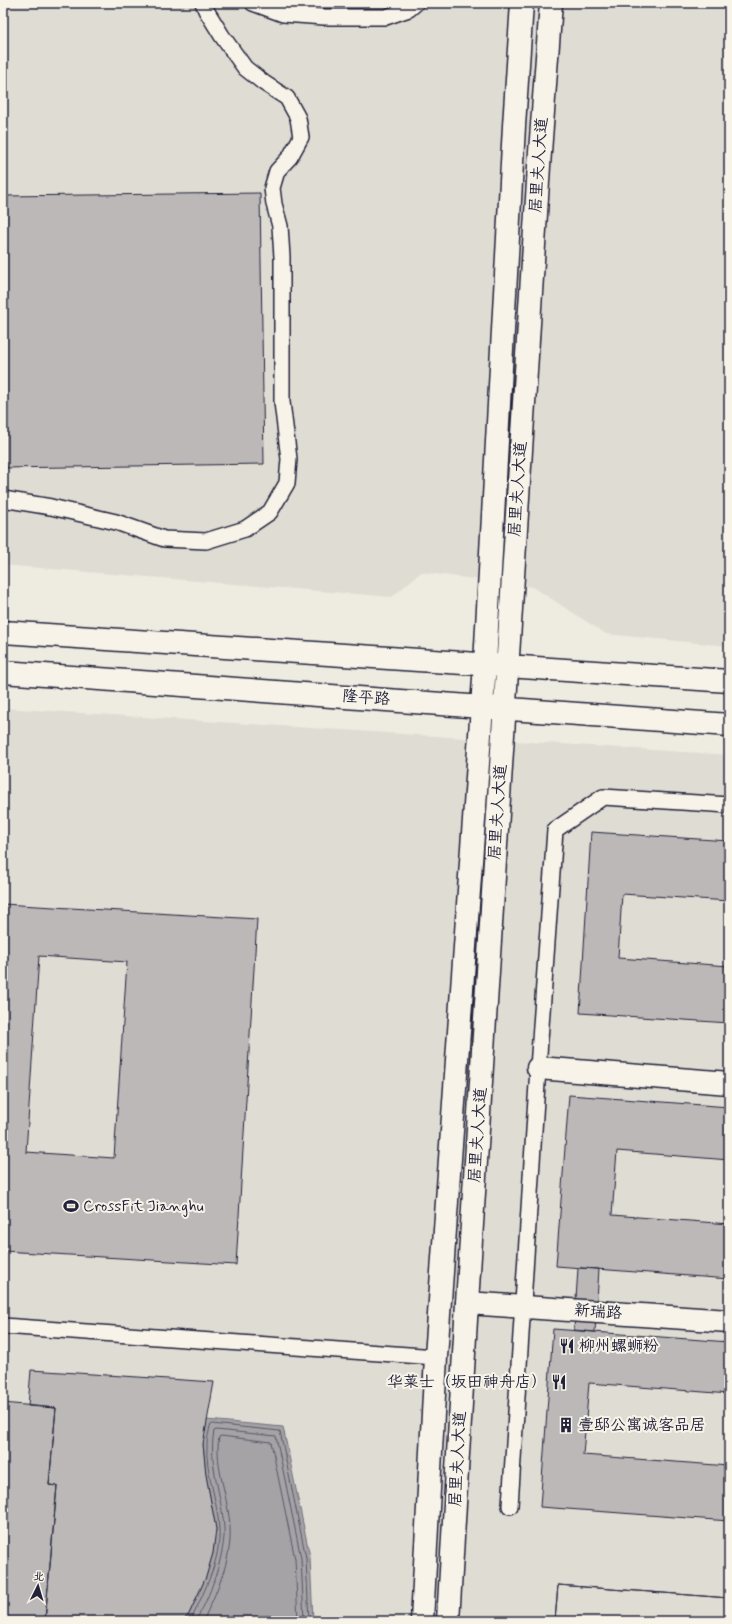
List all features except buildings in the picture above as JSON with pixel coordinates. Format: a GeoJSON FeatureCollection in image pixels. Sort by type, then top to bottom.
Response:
{"type":"FeatureCollection","features":[{"type":"Feature","properties":{"kind":"street","name":"居里夫人大道"},"geometry":{"type":"LineString","coordinates":[[422,1621],[436,1357],[485,664],[522,3]]}},
{"type":"Feature","properties":{"kind":"street","name":"居里夫人大道"},"geometry":{"type":"LineString","coordinates":[[448,1621],[507,666],[551,3]]}},
{"type":"Feature","properties":{"kind":"street"},"geometry":{"type":"LineString","coordinates":[[3,632],[729,681]]}},
{"type":"Feature","properties":{"kind":"street","name":"隆平路"},"geometry":{"type":"LineString","coordinates":[[3,672],[729,725]]}},
{"type":"Feature","properties":{"kind":"street"},"geometry":{"type":"LineString","coordinates":[[538,1068],[729,1083]]}},
{"type":"Feature","properties":{"kind":"street","name":"新瑞路"},"geometry":{"type":"LineString","coordinates":[[467,1303],[729,1321]]}},
{"type":"Feature","properties":{"kind":"lane"},"geometry":{"type":"LineString","coordinates":[[3,499],[51,507],[116,522],[164,539],[206,540],[246,529],[270,512],[287,483],[289,459],[282,402],[282,257],[280,226],[274,204],[272,188],[277,171],[290,157],[301,137],[298,118],[287,98],[245,68],[222,36],[203,3]]}},
{"type":"Feature","properties":{"kind":"lane"},"geometry":{"type":"LineString","coordinates":[[253,3],[283,14],[324,17],[386,17],[409,10],[416,3]]}},
{"type":"Feature","properties":{"kind":"lane"},"geometry":{"type":"LineString","coordinates":[[510,1506],[555,830],[603,798],[729,805]]}},
{"type":"Feature","properties":{"kind":"lane"},"geometry":{"type":"LineString","coordinates":[[3,1326],[436,1357]]}},
{"type":"Feature","properties":{"kind":"shaded area"},"geometry":{"type":"Polygon","coordinates":[[[3,3],[729,3],[729,646],[606,634],[533,587],[421,572],[392,597],[3,565],[3,3]]]}},
{"type":"Feature","properties":{"kind":"shaded area"},"geometry":{"type":"Polygon","coordinates":[[[3,708],[729,755],[729,1621],[3,1621],[3,708]]]}},
{"type":"Feature","properties":{"kind":"water"},"geometry":{"type":"Polygon","coordinates":[[[207,1420],[283,1427],[310,1557],[313,1621],[183,1621],[189,1614],[206,1577],[213,1553],[216,1529],[206,1475],[203,1444],[207,1420]]]}},
{"type":"Feature","properties":{"kind":"place","name":"CrossFit Jianghu"},"geometry":{"type":"Point","coordinates":[71,1206]}},
{"type":"Feature","properties":{"kind":"place","name":"柳州螺蛳粉"},"geometry":{"type":"Point","coordinates":[567,1346]}},
{"type":"Feature","properties":{"kind":"place","name":"华莱士（坂田神舟店）"},"geometry":{"type":"Point","coordinates":[559,1382]}},
{"type":"Feature","properties":{"kind":"place","name":"壹邸公寓诚客品居"},"geometry":{"type":"Point","coordinates":[566,1425]}}]}
